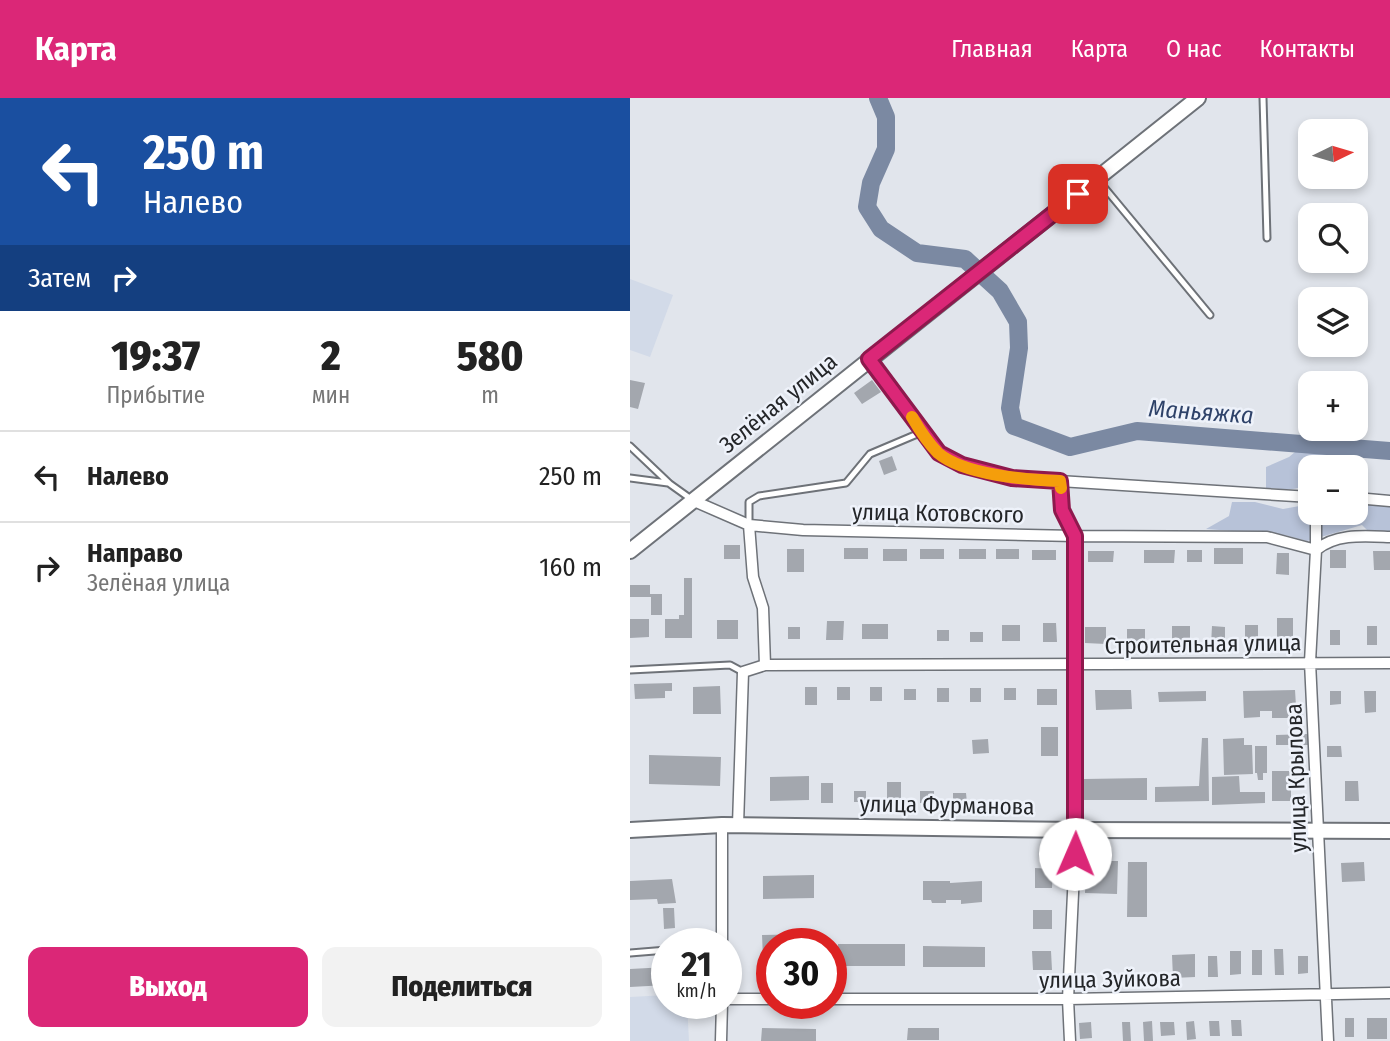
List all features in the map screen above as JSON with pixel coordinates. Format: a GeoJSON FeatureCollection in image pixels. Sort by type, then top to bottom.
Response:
{"type":"FeatureCollection","features":[{"type":"Feature","properties":{"kind":"main road"},"geometry":{"type":"LineString","coordinates":[[1097,179],[1198,98]]}},
{"type":"Feature","properties":{"kind":"main road","name":"Зелёная улица"},"geometry":{"type":"LineString","coordinates":[[630,551],[1097,179]]}},
{"type":"Feature","properties":{"kind":"main road","name":"улица Фурманова"},"geometry":{"type":"LineString","coordinates":[[630,830],[738,825],[1390,831]]}},
{"type":"Feature","properties":{"kind":"street"},"geometry":{"type":"LineString","coordinates":[[869,359],[939,453],[962,465],[1012,478],[1298,496]]}},
{"type":"Feature","properties":{"kind":"street"},"geometry":{"type":"LineString","coordinates":[[1060,481],[1062,510],[1075,536],[1073,665],[1076,830],[1068,999],[1070,1041]]}},
{"type":"Feature","properties":{"kind":"street"},"geometry":{"type":"LineString","coordinates":[[1368,499],[1390,501]]}},
{"type":"Feature","properties":{"kind":"street","name":"улица Котовского"},"geometry":{"type":"LineString","coordinates":[[694,501],[749,524],[803,530],[1267,537],[1317,550]]}},
{"type":"Feature","properties":{"kind":"street"},"geometry":{"type":"LineString","coordinates":[[749,524],[753,577],[762,608],[765,665]]}},
{"type":"Feature","properties":{"kind":"street","name":"улица Крылова"},"geometry":{"type":"LineString","coordinates":[[1316,525],[1310,662],[1328,1041]]}},
{"type":"Feature","properties":{"kind":"street"},"geometry":{"type":"LineString","coordinates":[[1317,550],[1327,541],[1359,536],[1390,537]]}},
{"type":"Feature","properties":{"kind":"street","name":"Строительная улица"},"geometry":{"type":"LineString","coordinates":[[743,671],[765,665],[1390,663]]}},
{"type":"Feature","properties":{"kind":"street"},"geometry":{"type":"LineString","coordinates":[[738,825],[743,671]]}},
{"type":"Feature","properties":{"kind":"street"},"geometry":{"type":"LineString","coordinates":[[722,825],[722,928]]}},
{"type":"Feature","properties":{"kind":"street","name":"улица Зуйкова"},"geometry":{"type":"LineString","coordinates":[[847,999],[1068,999],[1390,993]]}},
{"type":"Feature","properties":{"kind":"street"},"geometry":{"type":"LineString","coordinates":[[722,1019],[722,1041]]}},
{"type":"Feature","properties":{"kind":"lane"},"geometry":{"type":"LineString","coordinates":[[1263,98],[1267,238]]}},
{"type":"Feature","properties":{"kind":"lane"},"geometry":{"type":"LineString","coordinates":[[1097,179],[1210,315]]}},
{"type":"Feature","properties":{"kind":"lane"},"geometry":{"type":"LineString","coordinates":[[749,524],[749,502],[759,496],[846,483],[870,454],[922,432]]}},
{"type":"Feature","properties":{"kind":"lane"},"geometry":{"type":"LineString","coordinates":[[630,446],[670,484],[694,501]]}},
{"type":"Feature","properties":{"kind":"lane"},"geometry":{"type":"LineString","coordinates":[[630,478],[670,484]]}},
{"type":"Feature","properties":{"kind":"lane"},"geometry":{"type":"LineString","coordinates":[[630,670],[730,665],[743,671]]}},
{"type":"Feature","properties":{"kind":"lane"},"geometry":{"type":"LineString","coordinates":[[630,953],[651,951]]}},
{"type":"Feature","properties":{"kind":"shaded area"},"geometry":{"type":"Polygon","coordinates":[[[630,279],[673,295],[650,357],[630,350],[630,279]]]}},
{"type":"Feature","properties":{"kind":"shaded area"},"geometry":{"type":"Polygon","coordinates":[[[1301,447],[1325,450],[1329,455],[1298,455],[1298,488],[1266,488],[1266,467],[1289,457],[1301,447]]]}},
{"type":"Feature","properties":{"kind":"shaded area"},"geometry":{"type":"Polygon","coordinates":[[[1232,502],[1255,502],[1283,509],[1298,506],[1298,525],[1362,525],[1307,541],[1285,535],[1206,529],[1229,516],[1232,502]]]}},
{"type":"Feature","properties":{"kind":"shaded area"},"geometry":{"type":"Polygon","coordinates":[[[1390,504],[1390,534],[1370,533],[1362,525],[1368,525],[1368,505],[1390,504]]]}},
{"type":"Feature","properties":{"kind":"shaded area"},"geometry":{"type":"Polygon","coordinates":[[[651,996],[651,1019],[688,1019],[689,1041],[630,1041],[630,997],[651,996]]]}},
{"type":"Feature","properties":{"kind":"building"},"geometry":{"type":"Polygon","coordinates":[[[630,380],[645,383],[638,409],[630,407],[630,380]]]}},
{"type":"Feature","properties":{"kind":"building"},"geometry":{"type":"Polygon","coordinates":[[[872,380],[881,392],[862,404],[854,393],[872,380]]]}},
{"type":"Feature","properties":{"kind":"building"},"geometry":{"type":"Polygon","coordinates":[[[892,456],[897,470],[884,475],[879,461],[892,456]]]}},
{"type":"Feature","properties":{"kind":"building"},"geometry":{"type":"Polygon","coordinates":[[[724,545],[740,545],[740,559],[724,559],[724,545]]]}},
{"type":"Feature","properties":{"kind":"building"},"geometry":{"type":"Polygon","coordinates":[[[844,548],[868,548],[868,559],[844,559],[844,548]]]}},
{"type":"Feature","properties":{"kind":"building"},"geometry":{"type":"Polygon","coordinates":[[[1214,548],[1243,548],[1243,564],[1214,564],[1214,548]]]}},
{"type":"Feature","properties":{"kind":"building"},"geometry":{"type":"Polygon","coordinates":[[[787,549],[804,549],[804,572],[787,572],[787,549]]]}},
{"type":"Feature","properties":{"kind":"building"},"geometry":{"type":"Polygon","coordinates":[[[883,549],[907,549],[907,561],[883,561],[883,549]]]}},
{"type":"Feature","properties":{"kind":"building"},"geometry":{"type":"Polygon","coordinates":[[[920,549],[944,549],[944,559],[920,559],[920,549]]]}},
{"type":"Feature","properties":{"kind":"building"},"geometry":{"type":"Polygon","coordinates":[[[959,549],[986,549],[986,559],[959,559],[959,549]]]}},
{"type":"Feature","properties":{"kind":"building"},"geometry":{"type":"Polygon","coordinates":[[[996,549],[1019,549],[1019,559],[996,559],[996,549]]]}},
{"type":"Feature","properties":{"kind":"building"},"geometry":{"type":"Polygon","coordinates":[[[1032,550],[1056,550],[1056,560],[1032,560],[1032,550]]]}},
{"type":"Feature","properties":{"kind":"building"},"geometry":{"type":"Polygon","coordinates":[[[1144,550],[1175,550],[1174,563],[1144,563],[1144,550]]]}},
{"type":"Feature","properties":{"kind":"building"},"geometry":{"type":"Polygon","coordinates":[[[1187,550],[1202,550],[1202,562],[1187,562],[1187,550]]]}},
{"type":"Feature","properties":{"kind":"building"},"geometry":{"type":"Polygon","coordinates":[[[1330,550],[1346,550],[1346,568],[1330,568],[1330,550]]]}},
{"type":"Feature","properties":{"kind":"building"},"geometry":{"type":"Polygon","coordinates":[[[1088,551],[1114,551],[1113,562],[1088,562],[1088,551]]]}},
{"type":"Feature","properties":{"kind":"building"},"geometry":{"type":"Polygon","coordinates":[[[1373,551],[1390,551],[1390,570],[1374,570],[1373,551]]]}},
{"type":"Feature","properties":{"kind":"building"},"geometry":{"type":"Polygon","coordinates":[[[1277,553],[1289,553],[1289,575],[1276,574],[1277,553]]]}},
{"type":"Feature","properties":{"kind":"building"},"geometry":{"type":"Polygon","coordinates":[[[684,578],[692,578],[692,638],[665,638],[665,619],[679,619],[679,615],[684,615],[684,578]]]}},
{"type":"Feature","properties":{"kind":"building"},"geometry":{"type":"Polygon","coordinates":[[[630,585],[650,585],[650,594],[662,594],[662,615],[651,615],[651,597],[630,597],[630,585]]]}},
{"type":"Feature","properties":{"kind":"building"},"geometry":{"type":"Polygon","coordinates":[[[1277,618],[1293,618],[1293,645],[1277,645],[1277,618]]]}},
{"type":"Feature","properties":{"kind":"building"},"geometry":{"type":"Polygon","coordinates":[[[630,619],[649,619],[649,637],[630,638],[630,619]]]}},
{"type":"Feature","properties":{"kind":"building"},"geometry":{"type":"Polygon","coordinates":[[[717,620],[738,620],[738,639],[717,639],[717,620]]]}},
{"type":"Feature","properties":{"kind":"building"},"geometry":{"type":"Polygon","coordinates":[[[827,621],[844,621],[843,640],[826,640],[827,621]]]}},
{"type":"Feature","properties":{"kind":"building"},"geometry":{"type":"Polygon","coordinates":[[[1043,623],[1056,623],[1057,642],[1043,642],[1043,623]]]}},
{"type":"Feature","properties":{"kind":"building"},"geometry":{"type":"Polygon","coordinates":[[[862,624],[888,624],[888,639],[862,639],[862,624]]]}},
{"type":"Feature","properties":{"kind":"building"},"geometry":{"type":"Polygon","coordinates":[[[1002,625],[1020,625],[1020,641],[1002,641],[1002,625]]]}},
{"type":"Feature","properties":{"kind":"building"},"geometry":{"type":"Polygon","coordinates":[[[1245,625],[1258,625],[1258,646],[1245,646],[1245,625]]]}},
{"type":"Feature","properties":{"kind":"building"},"geometry":{"type":"Polygon","coordinates":[[[1172,626],[1190,626],[1190,645],[1172,645],[1172,626]]]}},
{"type":"Feature","properties":{"kind":"building"},"geometry":{"type":"Polygon","coordinates":[[[1212,626],[1225,627],[1225,645],[1211,645],[1212,626]]]}},
{"type":"Feature","properties":{"kind":"building"},"geometry":{"type":"Polygon","coordinates":[[[1367,626],[1377,626],[1377,645],[1367,645],[1367,626]]]}},
{"type":"Feature","properties":{"kind":"building"},"geometry":{"type":"Polygon","coordinates":[[[788,627],[800,627],[800,639],[788,639],[788,627]]]}},
{"type":"Feature","properties":{"kind":"building"},"geometry":{"type":"Polygon","coordinates":[[[1085,627],[1106,627],[1106,644],[1085,643],[1085,627]]]}},
{"type":"Feature","properties":{"kind":"building"},"geometry":{"type":"Polygon","coordinates":[[[1127,629],[1145,629],[1145,644],[1127,644],[1127,629]]]}},
{"type":"Feature","properties":{"kind":"building"},"geometry":{"type":"Polygon","coordinates":[[[937,630],[949,630],[949,641],[937,641],[937,630]]]}},
{"type":"Feature","properties":{"kind":"building"},"geometry":{"type":"Polygon","coordinates":[[[1330,630],[1340,630],[1340,645],[1330,645],[1330,630]]]}},
{"type":"Feature","properties":{"kind":"building"},"geometry":{"type":"Polygon","coordinates":[[[970,632],[983,632],[983,642],[970,642],[970,632]]]}},
{"type":"Feature","properties":{"kind":"building"},"geometry":{"type":"Polygon","coordinates":[[[672,683],[672,691],[665,691],[665,698],[635,699],[634,684],[672,683]]]}},
{"type":"Feature","properties":{"kind":"building"},"geometry":{"type":"Polygon","coordinates":[[[720,686],[721,714],[693,714],[693,687],[720,686]]]}},
{"type":"Feature","properties":{"kind":"building"},"geometry":{"type":"Polygon","coordinates":[[[805,687],[817,687],[817,705],[805,705],[805,687]]]}},
{"type":"Feature","properties":{"kind":"building"},"geometry":{"type":"Polygon","coordinates":[[[837,687],[850,687],[850,700],[837,700],[837,687]]]}},
{"type":"Feature","properties":{"kind":"building"},"geometry":{"type":"Polygon","coordinates":[[[870,687],[882,687],[882,701],[870,701],[870,687]]]}},
{"type":"Feature","properties":{"kind":"building"},"geometry":{"type":"Polygon","coordinates":[[[937,688],[949,688],[949,702],[937,702],[937,688]]]}},
{"type":"Feature","properties":{"kind":"building"},"geometry":{"type":"Polygon","coordinates":[[[970,688],[981,688],[981,702],[970,702],[970,688]]]}},
{"type":"Feature","properties":{"kind":"building"},"geometry":{"type":"Polygon","coordinates":[[[1004,688],[1016,688],[1016,700],[1004,700],[1004,688]]]}},
{"type":"Feature","properties":{"kind":"building"},"geometry":{"type":"Polygon","coordinates":[[[904,689],[916,689],[916,700],[904,700],[904,689]]]}},
{"type":"Feature","properties":{"kind":"building"},"geometry":{"type":"Polygon","coordinates":[[[1037,689],[1057,689],[1057,705],[1037,705],[1037,689]]]}},
{"type":"Feature","properties":{"kind":"building"},"geometry":{"type":"Polygon","coordinates":[[[1095,690],[1131,690],[1132,709],[1096,710],[1095,690]]]}},
{"type":"Feature","properties":{"kind":"building"},"geometry":{"type":"Polygon","coordinates":[[[1295,690],[1296,706],[1302,705],[1303,718],[1272,718],[1272,711],[1260,711],[1260,717],[1244,718],[1243,691],[1295,690]]]}},
{"type":"Feature","properties":{"kind":"building"},"geometry":{"type":"Polygon","coordinates":[[[1206,691],[1206,701],[1159,702],[1158,692],[1206,691]]]}},
{"type":"Feature","properties":{"kind":"building"},"geometry":{"type":"Polygon","coordinates":[[[1330,691],[1341,691],[1341,704],[1330,705],[1330,691]]]}},
{"type":"Feature","properties":{"kind":"building"},"geometry":{"type":"Polygon","coordinates":[[[1364,691],[1376,691],[1376,712],[1365,713],[1364,691]]]}},
{"type":"Feature","properties":{"kind":"building"},"geometry":{"type":"Polygon","coordinates":[[[1041,727],[1058,727],[1058,756],[1041,756],[1041,727]]]}},
{"type":"Feature","properties":{"kind":"building"},"geometry":{"type":"Polygon","coordinates":[[[1308,734],[1309,745],[1276,745],[1276,735],[1308,734]]]}},
{"type":"Feature","properties":{"kind":"building"},"geometry":{"type":"Polygon","coordinates":[[[1202,738],[1208,738],[1209,801],[1155,802],[1155,787],[1199,786],[1202,738]]]}},
{"type":"Feature","properties":{"kind":"building"},"geometry":{"type":"Polygon","coordinates":[[[1244,738],[1244,745],[1252,745],[1253,774],[1224,775],[1223,739],[1244,738]]]}},
{"type":"Feature","properties":{"kind":"building"},"geometry":{"type":"Polygon","coordinates":[[[988,739],[989,753],[973,754],[972,740],[988,739]]]}},
{"type":"Feature","properties":{"kind":"building"},"geometry":{"type":"Polygon","coordinates":[[[1255,746],[1267,746],[1267,773],[1263,773],[1263,780],[1258,780],[1255,773],[1255,746]]]}},
{"type":"Feature","properties":{"kind":"building"},"geometry":{"type":"Polygon","coordinates":[[[1327,746],[1341,746],[1342,757],[1327,757],[1327,746]]]}},
{"type":"Feature","properties":{"kind":"building"},"geometry":{"type":"Polygon","coordinates":[[[649,755],[721,757],[720,786],[649,784],[649,755]]]}},
{"type":"Feature","properties":{"kind":"building"},"geometry":{"type":"Polygon","coordinates":[[[1272,771],[1291,771],[1291,801],[1272,801],[1272,771]]]}},
{"type":"Feature","properties":{"kind":"building"},"geometry":{"type":"Polygon","coordinates":[[[809,776],[809,800],[770,801],[770,777],[809,776]]]}},
{"type":"Feature","properties":{"kind":"building"},"geometry":{"type":"Polygon","coordinates":[[[1239,776],[1240,792],[1265,792],[1265,803],[1212,805],[1212,777],[1239,776]]]}},
{"type":"Feature","properties":{"kind":"building"},"geometry":{"type":"Polygon","coordinates":[[[1147,778],[1147,800],[1084,800],[1084,779],[1147,778]]]}},
{"type":"Feature","properties":{"kind":"building"},"geometry":{"type":"Polygon","coordinates":[[[1345,781],[1358,781],[1359,801],[1345,801],[1345,781]]]}},
{"type":"Feature","properties":{"kind":"building"},"geometry":{"type":"Polygon","coordinates":[[[887,782],[901,782],[901,802],[887,802],[887,782]]]}},
{"type":"Feature","properties":{"kind":"building"},"geometry":{"type":"Polygon","coordinates":[[[821,783],[833,783],[833,803],[821,803],[821,783]]]}},
{"type":"Feature","properties":{"kind":"building"},"geometry":{"type":"Polygon","coordinates":[[[854,791],[866,791],[866,802],[854,802],[854,791]]]}},
{"type":"Feature","properties":{"kind":"building"},"geometry":{"type":"Polygon","coordinates":[[[920,791],[934,791],[934,803],[920,803],[920,791]]]}},
{"type":"Feature","properties":{"kind":"building"},"geometry":{"type":"Polygon","coordinates":[[[953,793],[966,793],[967,803],[953,803],[953,793]]]}},
{"type":"Feature","properties":{"kind":"building"},"geometry":{"type":"Polygon","coordinates":[[[1086,861],[1118,861],[1117,894],[1085,893],[1086,861]]]}},
{"type":"Feature","properties":{"kind":"building"},"geometry":{"type":"Polygon","coordinates":[[[1128,862],[1147,862],[1147,917],[1127,917],[1128,862]]]}},
{"type":"Feature","properties":{"kind":"building"},"geometry":{"type":"Polygon","coordinates":[[[1364,862],[1365,881],[1342,882],[1341,863],[1364,862]]]}},
{"type":"Feature","properties":{"kind":"building"},"geometry":{"type":"Polygon","coordinates":[[[1035,868],[1053,869],[1052,888],[1035,888],[1035,868]]]}},
{"type":"Feature","properties":{"kind":"building"},"geometry":{"type":"Polygon","coordinates":[[[814,875],[814,898],[763,899],[763,876],[814,875]]]}},
{"type":"Feature","properties":{"kind":"building"},"geometry":{"type":"Polygon","coordinates":[[[672,879],[676,903],[658,904],[657,899],[630,900],[630,881],[672,879]]]}},
{"type":"Feature","properties":{"kind":"building"},"geometry":{"type":"Polygon","coordinates":[[[923,881],[982,881],[982,902],[961,904],[961,900],[932,903],[931,900],[923,900],[923,881]]]}},
{"type":"Feature","properties":{"kind":"building"},"geometry":{"type":"Polygon","coordinates":[[[663,908],[674,908],[675,928],[664,928],[663,908]]]}},
{"type":"Feature","properties":{"kind":"building"},"geometry":{"type":"Polygon","coordinates":[[[1033,910],[1052,910],[1052,929],[1033,929],[1033,910]]]}},
{"type":"Feature","properties":{"kind":"building"},"geometry":{"type":"Polygon","coordinates":[[[847,944],[905,944],[905,966],[847,966],[847,944]]]}},
{"type":"Feature","properties":{"kind":"building"},"geometry":{"type":"Polygon","coordinates":[[[923,946],[985,947],[985,967],[923,967],[923,946]]]}},
{"type":"Feature","properties":{"kind":"building"},"geometry":{"type":"Polygon","coordinates":[[[1274,949],[1283,949],[1284,975],[1275,975],[1274,949]]]}},
{"type":"Feature","properties":{"kind":"building"},"geometry":{"type":"Polygon","coordinates":[[[1252,950],[1262,950],[1262,975],[1252,975],[1252,950]]]}},
{"type":"Feature","properties":{"kind":"building"},"geometry":{"type":"Polygon","coordinates":[[[1032,951],[1051,951],[1052,970],[1033,970],[1032,951]]]}},
{"type":"Feature","properties":{"kind":"building"},"geometry":{"type":"Polygon","coordinates":[[[1230,951],[1241,951],[1241,974],[1230,975],[1230,951]]]}},
{"type":"Feature","properties":{"kind":"building"},"geometry":{"type":"Polygon","coordinates":[[[1195,954],[1195,977],[1173,978],[1172,955],[1195,954]]]}},
{"type":"Feature","properties":{"kind":"building"},"geometry":{"type":"Polygon","coordinates":[[[1208,956],[1217,956],[1218,977],[1208,977],[1208,956]]]}},
{"type":"Feature","properties":{"kind":"building"},"geometry":{"type":"Polygon","coordinates":[[[1298,956],[1308,956],[1308,973],[1298,974],[1298,956]]]}},
{"type":"Feature","properties":{"kind":"building"},"geometry":{"type":"Polygon","coordinates":[[[651,968],[651,986],[630,987],[630,969],[651,968]]]}},
{"type":"Feature","properties":{"kind":"building"},"geometry":{"type":"Polygon","coordinates":[[[1345,1018],[1354,1018],[1354,1037],[1345,1037],[1345,1018]]]}},
{"type":"Feature","properties":{"kind":"building"},"geometry":{"type":"Polygon","coordinates":[[[1367,1018],[1387,1018],[1387,1039],[1367,1039],[1367,1018]]]}},
{"type":"Feature","properties":{"kind":"building"},"geometry":{"type":"Polygon","coordinates":[[[1231,1020],[1241,1020],[1242,1036],[1232,1036],[1231,1020]]]}},
{"type":"Feature","properties":{"kind":"building"},"geometry":{"type":"Polygon","coordinates":[[[1152,1021],[1153,1041],[1144,1041],[1143,1022],[1152,1021]]]}},
{"type":"Feature","properties":{"kind":"building"},"geometry":{"type":"Polygon","coordinates":[[[1194,1021],[1196,1039],[1187,1040],[1186,1022],[1194,1021]]]}},
{"type":"Feature","properties":{"kind":"building"},"geometry":{"type":"Polygon","coordinates":[[[1209,1021],[1219,1021],[1220,1036],[1210,1036],[1209,1021]]]}},
{"type":"Feature","properties":{"kind":"building"},"geometry":{"type":"Polygon","coordinates":[[[1091,1022],[1092,1038],[1080,1039],[1079,1023],[1091,1022]]]}},
{"type":"Feature","properties":{"kind":"building"},"geometry":{"type":"Polygon","coordinates":[[[1122,1022],[1130,1022],[1131,1041],[1123,1041],[1122,1022]]]}},
{"type":"Feature","properties":{"kind":"building"},"geometry":{"type":"Polygon","coordinates":[[[1160,1022],[1174,1022],[1175,1035],[1161,1036],[1160,1022]]]}},
{"type":"Feature","properties":{"kind":"building"},"geometry":{"type":"Polygon","coordinates":[[[762,1028],[816,1029],[816,1041],[761,1041],[762,1028]]]}},
{"type":"Feature","properties":{"kind":"building"},"geometry":{"type":"Polygon","coordinates":[[[908,1028],[939,1028],[939,1040],[907,1040],[908,1028]]]}},
{"type":"Feature","properties":{"kind":"waterway","name":"Маньяжка"},"geometry":{"type":"LineString","coordinates":[[878,98],[886,117],[886,149],[871,183],[867,207],[881,229],[917,253],[965,259],[1000,291],[1018,322],[1019,348],[1010,408],[1014,426],[1070,447],[1137,431],[1390,451]]}},
{"type":"Feature","properties":{"kind":"slow traffic"},"geometry":{"type":"LineString","coordinates":[[912,417],[939,453],[962,465],[1012,478],[1060,481],[1061,488]]}},
{"type":"Feature","properties":{"kind":"route"},"geometry":{"type":"LineString","coordinates":[[1075,854],[1075,536],[1062,510],[1060,481],[1012,478],[962,465],[939,453],[869,359],[1078,194]]}}]}
